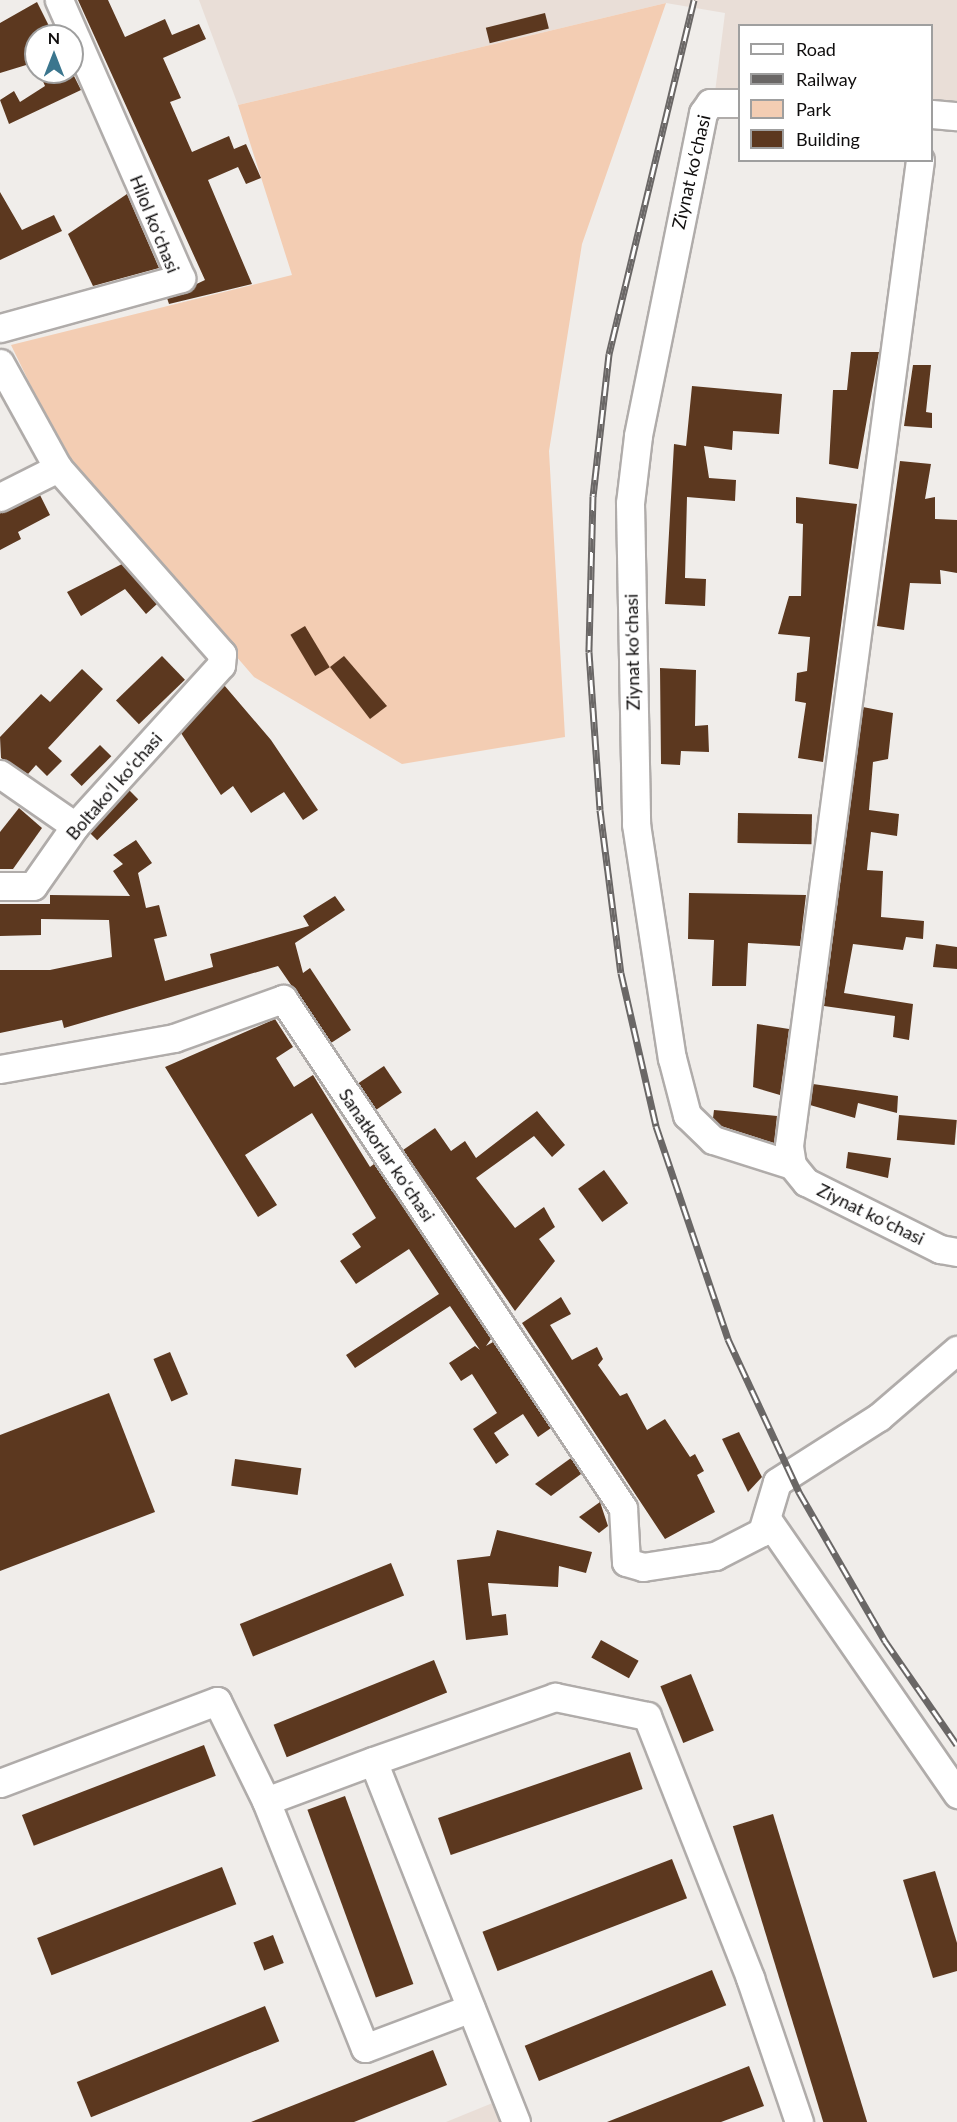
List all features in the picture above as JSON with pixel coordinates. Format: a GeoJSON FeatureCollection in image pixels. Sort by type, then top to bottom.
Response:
{"type":"FeatureCollection","features":[{"type":"Feature","properties":{"kind":"street","name":"Hilol koʻchasi"},"geometry":{"type":"LineString","coordinates":[[0,328],[181,278],[59,0]]}},
{"type":"Feature","properties":{"kind":"street","name":"Ziynat koʻchasi"},"geometry":{"type":"LineString","coordinates":[[738,103],[710,103],[703,113],[638,436],[630,503],[636,824],[672,1058],[687,1115],[713,1140],[792,1165],[806,1182],[940,1249],[957,1252]]}},
{"type":"Feature","properties":{"kind":"street"},"geometry":{"type":"LineString","coordinates":[[933,114],[957,116]]}},
{"type":"Feature","properties":{"kind":"street"},"geometry":{"type":"LineString","coordinates":[[792,1165],[789,1146],[920,162]]}},
{"type":"Feature","properties":{"kind":"street"},"geometry":{"type":"LineString","coordinates":[[0,363],[58,468],[0,498]]}},
{"type":"Feature","properties":{"kind":"street","name":"Boltakoʻl koʻchasi"},"geometry":{"type":"LineString","coordinates":[[0,886],[33,886],[75,826],[221,665],[218,644],[58,468]]}},
{"type":"Feature","properties":{"kind":"street"},"geometry":{"type":"LineString","coordinates":[[0,774],[75,826]]}},
{"type":"Feature","properties":{"kind":"street","name":"Sanatkorlar koʻchasi"},"geometry":{"type":"LineString","coordinates":[[0,1069],[174,1038],[283,999],[623,1508],[626,1562],[643,1567],[715,1556],[750,1540],[769,1522]]}},
{"type":"Feature","properties":{"kind":"street"},"geometry":{"type":"LineString","coordinates":[[957,1350],[879,1417],[777,1482],[769,1522],[957,1794]]}},
{"type":"Feature","properties":{"kind":"street"},"geometry":{"type":"LineString","coordinates":[[266,1801],[555,1697],[647,1716],[750,1978],[800,2122]]}},
{"type":"Feature","properties":{"kind":"street"},"geometry":{"type":"LineString","coordinates":[[0,1783],[217,1701],[266,1801],[365,2048],[471,2007]]}},
{"type":"Feature","properties":{"kind":"street"},"geometry":{"type":"LineString","coordinates":[[373,1761],[516,2122]]}},
{"type":"Feature","properties":{"kind":"shaded area"},"geometry":{"type":"Polygon","coordinates":[[[199,0],[957,0],[957,125],[933,123],[933,24],[738,24],[738,110],[713,108],[725,13],[666,3],[238,105],[199,0]]]}},
{"type":"Feature","properties":{"kind":"shaded area"},"geometry":{"type":"Polygon","coordinates":[[[495,2102],[503,2122],[446,2122],[495,2102]]]}},
{"type":"Feature","properties":{"kind":"green space"},"geometry":{"type":"Polygon","coordinates":[[[666,3],[582,244],[549,451],[565,737],[402,764],[254,677],[67,460],[11,345],[292,275],[238,105],[666,3]]]}},
{"type":"Feature","properties":{"kind":"building"},"geometry":{"type":"Polygon","coordinates":[[[78,0],[108,0],[125,37],[165,19],[172,35],[199,24],[206,39],[163,58],[181,98],[170,102],[192,152],[229,136],[234,149],[246,144],[261,178],[246,184],[238,167],[208,180],[252,284],[169,304],[167,298],[205,280],[78,0]]]}},
{"type":"Feature","properties":{"kind":"building"},"geometry":{"type":"Polygon","coordinates":[[[37,2],[48,24],[24,24],[24,66],[0,73],[0,23],[37,2]]]}},
{"type":"Feature","properties":{"kind":"building"},"geometry":{"type":"Polygon","coordinates":[[[545,13],[549,29],[490,43],[486,28],[545,13]]]}},
{"type":"Feature","properties":{"kind":"building"},"geometry":{"type":"Polygon","coordinates":[[[44,84],[78,84],[81,90],[9,124],[0,100],[14,91],[20,102],[45,86],[44,84]]]}},
{"type":"Feature","properties":{"kind":"building"},"geometry":{"type":"Polygon","coordinates":[[[0,192],[22,230],[54,215],[62,231],[0,260],[0,192]]]}},
{"type":"Feature","properties":{"kind":"building"},"geometry":{"type":"Polygon","coordinates":[[[127,194],[159,268],[93,286],[68,234],[127,194]]]}},
{"type":"Feature","properties":{"kind":"building"},"geometry":{"type":"Polygon","coordinates":[[[851,352],[879,352],[858,469],[829,464],[833,390],[847,390],[851,352]]]}},
{"type":"Feature","properties":{"kind":"building"},"geometry":{"type":"Polygon","coordinates":[[[913,365],[931,365],[926,412],[932,413],[932,428],[904,426],[913,365]]]}},
{"type":"Feature","properties":{"kind":"building"},"geometry":{"type":"Polygon","coordinates":[[[692,386],[782,394],[779,434],[733,431],[732,450],[704,446],[709,478],[736,480],[735,501],[687,497],[685,578],[706,579],[705,606],[665,604],[674,444],[686,446],[692,386]]]}},
{"type":"Feature","properties":{"kind":"building"},"geometry":{"type":"Polygon","coordinates":[[[900,461],[931,464],[925,499],[935,497],[935,519],[957,520],[957,573],[940,570],[941,584],[910,583],[904,630],[877,626],[900,461]]]}},
{"type":"Feature","properties":{"kind":"building"},"geometry":{"type":"Polygon","coordinates":[[[40,495],[50,515],[18,532],[21,539],[0,550],[0,513],[40,495]]]}},
{"type":"Feature","properties":{"kind":"building"},"geometry":{"type":"Polygon","coordinates":[[[796,497],[857,504],[823,762],[798,758],[806,703],[795,701],[797,673],[807,671],[810,637],[778,634],[789,596],[801,596],[803,524],[796,523],[796,497]]]}},
{"type":"Feature","properties":{"kind":"building"},"geometry":{"type":"Polygon","coordinates":[[[122,564],[157,604],[146,614],[125,589],[81,616],[67,592],[122,564]]]}},
{"type":"Feature","properties":{"kind":"building"},"geometry":{"type":"Polygon","coordinates":[[[305,626],[330,667],[315,676],[290,635],[305,626]]]}},
{"type":"Feature","properties":{"kind":"building"},"geometry":{"type":"Polygon","coordinates":[[[162,656],[185,680],[139,724],[116,700],[162,656]]]}},
{"type":"Feature","properties":{"kind":"building"},"geometry":{"type":"Polygon","coordinates":[[[344,656],[387,706],[370,719],[330,667],[344,656]]]}},
{"type":"Feature","properties":{"kind":"building"},"geometry":{"type":"Polygon","coordinates":[[[660,668],[696,670],[695,726],[708,725],[709,752],[681,751],[680,765],[661,764],[660,668]]]}},
{"type":"Feature","properties":{"kind":"building"},"geometry":{"type":"Polygon","coordinates":[[[82,669],[103,689],[48,748],[62,761],[47,776],[36,765],[28,774],[1,758],[0,737],[41,694],[50,702],[82,669]]]}},
{"type":"Feature","properties":{"kind":"building"},"geometry":{"type":"Polygon","coordinates":[[[224,685],[271,740],[318,810],[303,820],[284,792],[251,813],[233,786],[221,795],[181,733],[224,685]]]}},
{"type":"Feature","properties":{"kind":"building"},"geometry":{"type":"Polygon","coordinates":[[[863,707],[893,713],[888,759],[873,762],[869,810],[899,814],[897,836],[871,832],[867,870],[883,871],[881,917],[924,921],[923,939],[906,937],[903,950],[853,944],[844,993],[913,1004],[909,1040],[893,1037],[895,1016],[824,1006],[863,707]]]}},
{"type":"Feature","properties":{"kind":"building"},"geometry":{"type":"Polygon","coordinates":[[[100,745],[111,756],[82,786],[70,775],[100,745]]]}},
{"type":"Feature","properties":{"kind":"building"},"geometry":{"type":"Polygon","coordinates":[[[129,790],[138,799],[97,840],[88,831],[129,790]]]}},
{"type":"Feature","properties":{"kind":"building"},"geometry":{"type":"Polygon","coordinates":[[[19,808],[42,828],[13,869],[0,869],[0,832],[19,808]]]}},
{"type":"Feature","properties":{"kind":"building"},"geometry":{"type":"Polygon","coordinates":[[[738,813],[812,814],[811,844],[737,843],[738,813]]]}},
{"type":"Feature","properties":{"kind":"building"},"geometry":{"type":"Polygon","coordinates":[[[136,840],[152,863],[138,873],[146,908],[159,905],[167,936],[154,939],[165,981],[213,967],[210,954],[309,926],[303,916],[335,896],[345,910],[295,943],[303,973],[310,968],[351,1030],[331,1043],[278,966],[64,1028],[62,1020],[0,1033],[0,970],[50,970],[112,957],[109,920],[41,919],[41,935],[0,936],[0,904],[50,904],[50,895],[130,896],[113,871],[123,864],[113,855],[136,840]]]}},
{"type":"Feature","properties":{"kind":"building"},"geometry":{"type":"Polygon","coordinates":[[[689,893],[806,895],[800,946],[748,943],[746,986],[712,986],[714,940],[688,939],[689,893]]]}},
{"type":"Feature","properties":{"kind":"building"},"geometry":{"type":"Polygon","coordinates":[[[936,944],[957,947],[957,969],[933,967],[936,944]]]}},
{"type":"Feature","properties":{"kind":"building"},"geometry":{"type":"Polygon","coordinates":[[[275,1019],[293,1047],[276,1058],[294,1087],[313,1075],[370,1167],[374,1164],[491,1339],[486,1346],[493,1342],[551,1428],[538,1437],[523,1414],[494,1433],[509,1455],[496,1464],[473,1429],[497,1413],[472,1374],[461,1381],[449,1363],[475,1346],[480,1350],[450,1306],[355,1368],[346,1355],[439,1294],[409,1249],[356,1284],[340,1261],[361,1247],[352,1234],[376,1218],[312,1113],[245,1155],[277,1205],[258,1217],[165,1067],[275,1019]]]}},
{"type":"Feature","properties":{"kind":"building"},"geometry":{"type":"Polygon","coordinates":[[[757,1024],[789,1029],[780,1095],[753,1087],[757,1024]]]}},
{"type":"Feature","properties":{"kind":"building"},"geometry":{"type":"Polygon","coordinates":[[[384,1066],[402,1093],[376,1110],[358,1083],[384,1066]]]}},
{"type":"Feature","properties":{"kind":"building"},"geometry":{"type":"Polygon","coordinates":[[[813,1084],[898,1096],[897,1113],[858,1103],[855,1118],[810,1105],[813,1084]]]}},
{"type":"Feature","properties":{"kind":"building"},"geometry":{"type":"Polygon","coordinates":[[[714,1110],[777,1116],[774,1143],[721,1126],[713,1118],[714,1110]]]}},
{"type":"Feature","properties":{"kind":"building"},"geometry":{"type":"Polygon","coordinates":[[[537,1111],[565,1145],[552,1157],[534,1136],[476,1178],[515,1228],[544,1207],[555,1227],[539,1239],[555,1261],[515,1311],[403,1150],[435,1128],[451,1151],[465,1141],[476,1158],[537,1111]]]}},
{"type":"Feature","properties":{"kind":"building"},"geometry":{"type":"Polygon","coordinates":[[[899,1115],[957,1120],[955,1145],[897,1140],[899,1115]]]}},
{"type":"Feature","properties":{"kind":"building"},"geometry":{"type":"Polygon","coordinates":[[[848,1152],[891,1158],[888,1178],[846,1168],[848,1152]]]}},
{"type":"Feature","properties":{"kind":"building"},"geometry":{"type":"Polygon","coordinates":[[[604,1170],[628,1203],[602,1222],[578,1189],[604,1170]]]}},
{"type":"Feature","properties":{"kind":"building"},"geometry":{"type":"Polygon","coordinates":[[[561,1297],[571,1314],[550,1325],[572,1360],[597,1347],[603,1359],[598,1365],[620,1396],[627,1393],[647,1430],[665,1419],[690,1457],[695,1454],[704,1471],[697,1475],[715,1512],[665,1539],[522,1323],[561,1297]]]}},
{"type":"Feature","properties":{"kind":"building"},"geometry":{"type":"Polygon","coordinates":[[[170,1352],[188,1394],[171,1401],[153,1359],[170,1352]]]}},
{"type":"Feature","properties":{"kind":"building"},"geometry":{"type":"Polygon","coordinates":[[[109,1393],[155,1512],[0,1571],[0,1435],[109,1393]]]}},
{"type":"Feature","properties":{"kind":"building"},"geometry":{"type":"Polygon","coordinates":[[[739,1432],[762,1477],[748,1492],[722,1439],[739,1432]]]}},
{"type":"Feature","properties":{"kind":"building"},"geometry":{"type":"Polygon","coordinates":[[[571,1458],[581,1474],[551,1496],[535,1484],[571,1458]]]}},
{"type":"Feature","properties":{"kind":"building"},"geometry":{"type":"Polygon","coordinates":[[[235,1459],[301,1468],[298,1495],[231,1486],[235,1459]]]}},
{"type":"Feature","properties":{"kind":"building"},"geometry":{"type":"Polygon","coordinates":[[[600,1502],[608,1526],[599,1533],[579,1517],[600,1502]]]}},
{"type":"Feature","properties":{"kind":"building"},"geometry":{"type":"Polygon","coordinates":[[[497,1530],[592,1552],[586,1573],[559,1566],[558,1587],[488,1583],[492,1616],[506,1614],[508,1635],[466,1640],[457,1560],[490,1556],[497,1530]]]}},
{"type":"Feature","properties":{"kind":"building"},"geometry":{"type":"Polygon","coordinates":[[[391,1563],[404,1595],[253,1657],[240,1624],[391,1563]]]}},
{"type":"Feature","properties":{"kind":"building"},"geometry":{"type":"Polygon","coordinates":[[[601,1640],[639,1661],[629,1678],[591,1657],[601,1640]]]}},
{"type":"Feature","properties":{"kind":"building"},"geometry":{"type":"Polygon","coordinates":[[[434,1660],[447,1692],[287,1757],[274,1725],[434,1660]]]}},
{"type":"Feature","properties":{"kind":"building"},"geometry":{"type":"Polygon","coordinates":[[[691,1674],[714,1731],[683,1743],[660,1686],[691,1674]]]}},
{"type":"Feature","properties":{"kind":"building"},"geometry":{"type":"Polygon","coordinates":[[[204,1745],[216,1776],[34,1846],[22,1815],[204,1745]]]}},
{"type":"Feature","properties":{"kind":"building"},"geometry":{"type":"Polygon","coordinates":[[[630,1752],[643,1789],[451,1855],[438,1818],[630,1752]]]}},
{"type":"Feature","properties":{"kind":"building"},"geometry":{"type":"Polygon","coordinates":[[[345,1796],[413,1984],[376,1998],[307,1810],[345,1796]]]}},
{"type":"Feature","properties":{"kind":"building"},"geometry":{"type":"Polygon","coordinates":[[[773,1814],[867,2122],[823,2122],[733,1826],[773,1814]]]}},
{"type":"Feature","properties":{"kind":"building"},"geometry":{"type":"Polygon","coordinates":[[[672,1859],[687,1898],[498,1971],[482,1932],[672,1859]]]}},
{"type":"Feature","properties":{"kind":"building"},"geometry":{"type":"Polygon","coordinates":[[[222,1867],[236,1904],[51,1975],[37,1938],[222,1867]]]}},
{"type":"Feature","properties":{"kind":"building"},"geometry":{"type":"Polygon","coordinates":[[[935,1871],[957,1943],[957,1971],[933,1978],[903,1880],[935,1871]]]}},
{"type":"Feature","properties":{"kind":"building"},"geometry":{"type":"Polygon","coordinates":[[[273,1935],[284,1963],[264,1971],[253,1943],[273,1935]]]}},
{"type":"Feature","properties":{"kind":"building"},"geometry":{"type":"Polygon","coordinates":[[[712,1970],[726,2005],[539,2081],[525,2046],[712,1970]]]}},
{"type":"Feature","properties":{"kind":"building"},"geometry":{"type":"Polygon","coordinates":[[[265,2006],[279,2041],[91,2117],[77,2082],[265,2006]]]}},
{"type":"Feature","properties":{"kind":"building"},"geometry":{"type":"Polygon","coordinates":[[[433,2050],[447,2085],[354,2122],[251,2122],[433,2050]]]}},
{"type":"Feature","properties":{"kind":"building"},"geometry":{"type":"Polygon","coordinates":[[[749,2066],[764,2106],[721,2122],[607,2122],[749,2066]]]}},
{"type":"Feature","properties":{"kind":"railway"},"geometry":{"type":"LineString","coordinates":[[694,0],[609,354],[593,496],[589,652],[600,810],[621,973],[656,1126],[728,1339],[799,1492],[885,1641],[957,1745]]}}]}
